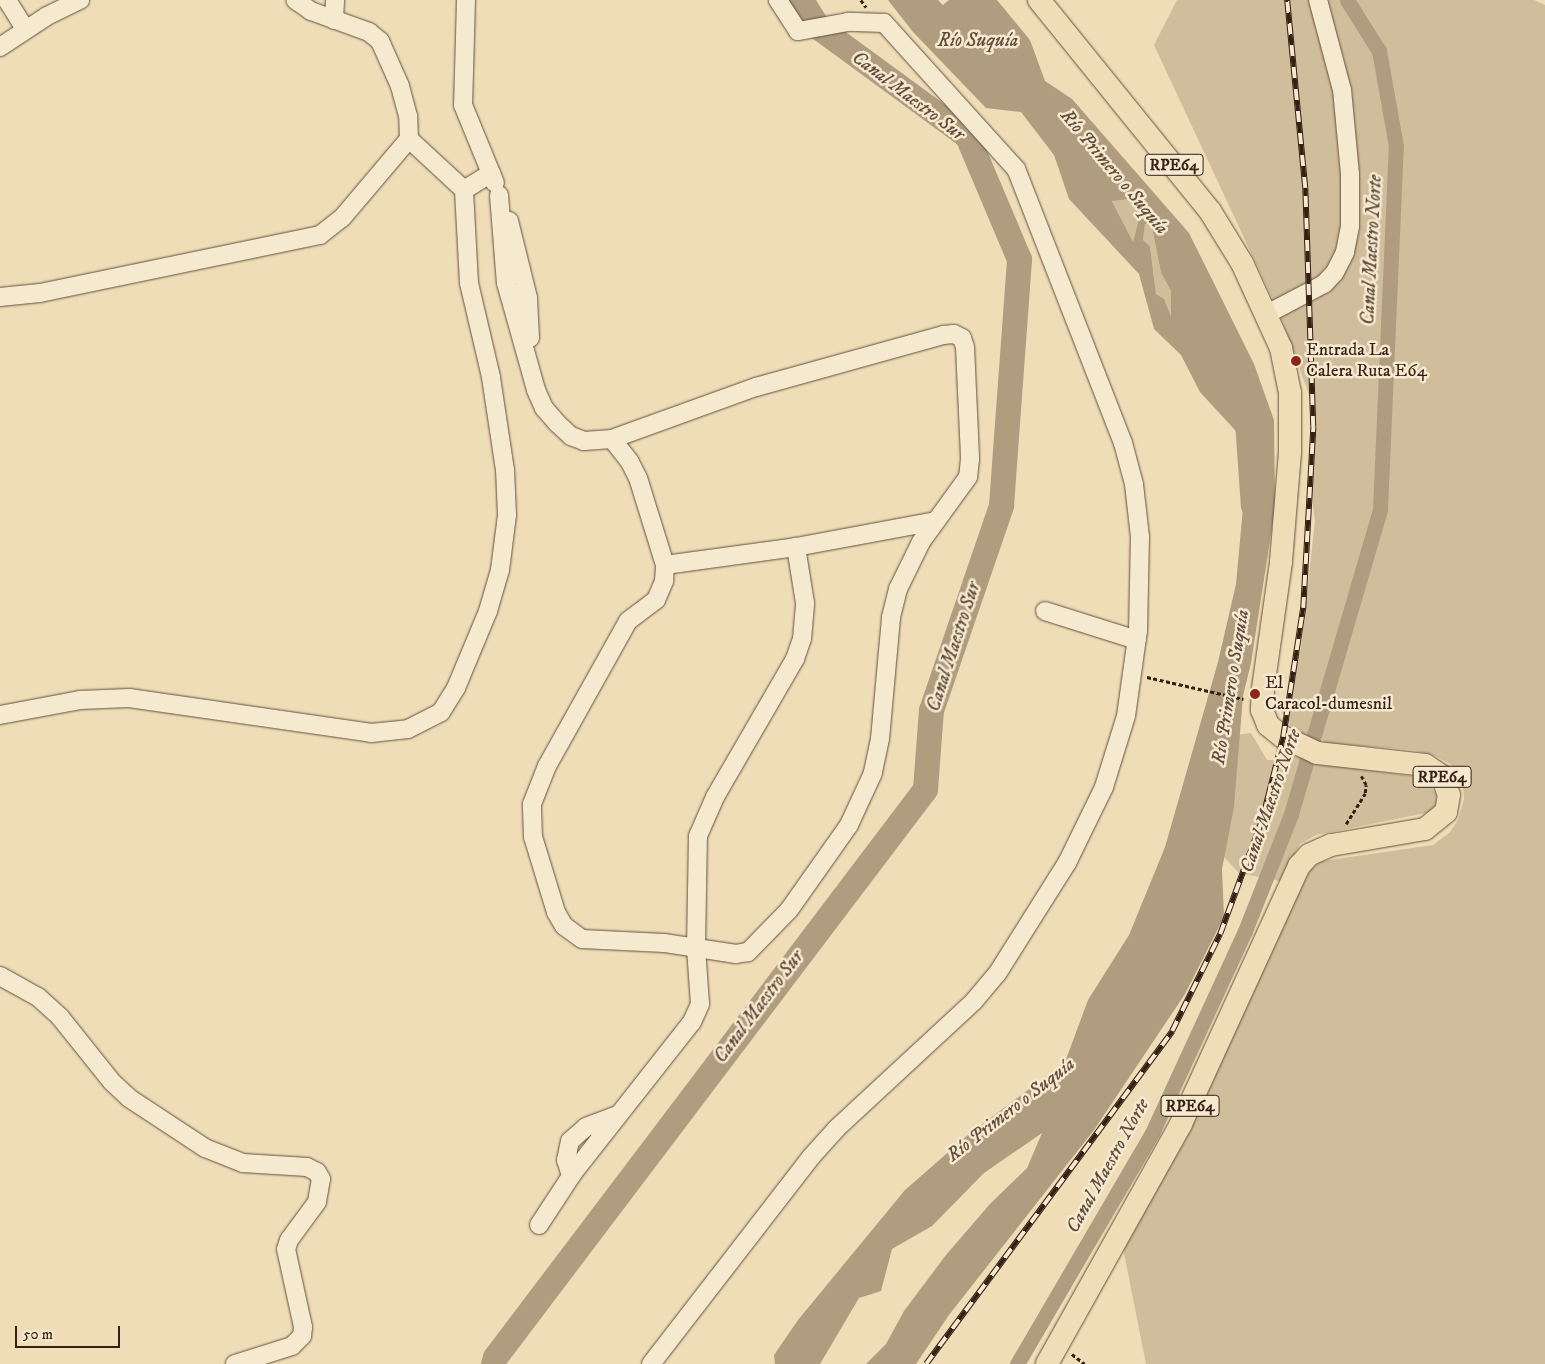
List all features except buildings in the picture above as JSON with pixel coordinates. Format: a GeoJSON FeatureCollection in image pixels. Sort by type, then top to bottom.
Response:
{"type":"FeatureCollection","features":[{"type":"Feature","properties":{"kind":"main road","name":"RPE64"},"geometry":{"type":"LineString","coordinates":[[1038,0],[1193,188],[1229,241],[1267,314],[1286,364],[1291,410],[1284,541],[1262,710],[1268,725],[1283,737],[1317,754],[1425,765],[1442,776],[1447,786],[1448,804],[1441,819],[1425,830],[1331,846],[1305,859],[1290,882],[1181,1124],[1048,1364]]}},
{"type":"Feature","properties":{"kind":"street"},"geometry":{"type":"LineString","coordinates":[[7,0],[25,29]]}},
{"type":"Feature","properties":{"kind":"street"},"geometry":{"type":"LineString","coordinates":[[0,47],[25,29],[80,0]]}},
{"type":"Feature","properties":{"kind":"street"},"geometry":{"type":"LineString","coordinates":[[0,715],[80,700],[129,698],[371,733],[408,729],[441,712],[456,688],[488,611],[500,570],[507,515],[505,470],[494,395],[469,283],[464,190],[410,139],[400,86],[380,41],[369,32],[311,11],[295,0]]}},
{"type":"Feature","properties":{"kind":"street"},"geometry":{"type":"LineString","coordinates":[[334,20],[335,0]]}},
{"type":"Feature","properties":{"kind":"street"},"geometry":{"type":"LineString","coordinates":[[466,0],[462,105],[499,195],[525,280],[531,363],[536,390],[544,408],[571,436],[584,441],[612,439],[756,387],[954,334],[962,338],[965,346],[970,459],[968,477],[921,542],[898,589],[884,671],[877,758],[850,826],[789,910],[758,945],[736,954],[644,942],[594,942],[571,933],[556,912],[530,820],[532,804],[547,766],[628,621],[661,593],[665,565],[638,478],[612,439]]}},
{"type":"Feature","properties":{"kind":"street"},"geometry":{"type":"LineString","coordinates":[[651,1364],[811,1157],[836,1129],[974,1001],[997,974],[1067,864],[1097,803],[1116,754],[1134,674],[1137,640],[1140,537],[1134,484],[1123,443],[1016,169],[884,23],[848,22],[798,30],[778,0]]}},
{"type":"Feature","properties":{"kind":"street"},"geometry":{"type":"LineString","coordinates":[[1267,314],[1324,284],[1335,272],[1345,252],[1350,226],[1350,174],[1342,90],[1318,0]]}},
{"type":"Feature","properties":{"kind":"street"},"geometry":{"type":"LineString","coordinates":[[0,297],[40,293],[320,235],[342,218],[410,139]]}},
{"type":"Feature","properties":{"kind":"street"},"geometry":{"type":"LineString","coordinates":[[464,190],[491,173]]}},
{"type":"Feature","properties":{"kind":"street"},"geometry":{"type":"LineString","coordinates":[[665,565],[796,547],[936,521]]}},
{"type":"Feature","properties":{"kind":"street"},"geometry":{"type":"LineString","coordinates":[[539,1225],[571,1176],[696,1015],[701,993],[696,948],[696,857],[703,818],[782,686],[802,639],[805,603],[796,547]]}},
{"type":"Feature","properties":{"kind":"street"},"geometry":{"type":"LineString","coordinates":[[1045,611],[1137,640]]}},
{"type":"Feature","properties":{"kind":"street"},"geometry":{"type":"LineString","coordinates":[[0,976],[38,997],[60,1017],[112,1082],[129,1098],[205,1148],[244,1163],[307,1167],[321,1179],[317,1202],[289,1240],[286,1249],[303,1326],[302,1336],[292,1346],[234,1364]]}},
{"type":"Feature","properties":{"kind":"path"},"geometry":{"type":"LineString","coordinates":[[1134,674],[1247,699]]}},
{"type":"Feature","properties":{"kind":"path"},"geometry":{"type":"LineString","coordinates":[[1331,846],[1366,785],[1346,758]]}},
{"type":"Feature","properties":{"kind":"shaded area"},"geometry":{"type":"Polygon","coordinates":[[[1177,0],[1534,0],[1545,5],[1545,1364],[1146,1364],[1120,1233],[1308,872],[1322,861],[1433,845],[1450,832],[1458,820],[1464,799],[1463,785],[1457,773],[1450,764],[1435,756],[1413,750],[1326,743],[1315,734],[1311,746],[1321,763],[1424,778],[1436,794],[1436,803],[1431,812],[1316,835],[1300,844],[1280,881],[1239,873],[1221,854],[1230,736],[1251,733],[1267,760],[1278,760],[1290,759],[1297,736],[1282,712],[1301,648],[1315,521],[1309,476],[1312,403],[1281,317],[1154,45],[1177,0]]]}},
{"type":"Feature","properties":{"kind":"shaded area"},"geometry":{"type":"Polygon","coordinates":[[[1128,199],[1140,215],[1133,243],[1112,200],[1128,199]]]}},
{"type":"Feature","properties":{"kind":"shaded area"},"geometry":{"type":"Polygon","coordinates":[[[1151,222],[1161,273],[1171,291],[1172,319],[1156,294],[1150,246],[1143,240],[1145,223],[1151,222]]]}},
{"type":"Feature","properties":{"kind":"water","name":"Río Suquía"},"geometry":{"type":"Polygon","coordinates":[[[888,0],[938,0],[943,5],[949,0],[997,0],[1030,40],[1045,81],[1072,99],[1189,233],[1254,364],[1274,420],[1275,508],[1251,663],[1243,696],[1234,807],[1222,869],[1224,917],[1185,994],[1094,1130],[949,1315],[916,1364],[866,1364],[886,1344],[904,1311],[946,1255],[990,1204],[1027,1168],[1042,1133],[984,1173],[932,1226],[892,1249],[881,1291],[859,1298],[820,1364],[775,1364],[774,1355],[798,1320],[905,1190],[968,1135],[1065,1062],[1088,1000],[1129,935],[1165,847],[1218,662],[1236,584],[1243,508],[1253,459],[1234,429],[1200,392],[1181,355],[1154,329],[1139,274],[1069,199],[1054,155],[1021,112],[986,108],[913,32],[888,0]],[[1128,199],[1112,201],[1133,242],[1140,215],[1128,199]],[[1151,222],[1145,224],[1143,240],[1150,246],[1156,294],[1164,299],[1171,317],[1171,291],[1161,273],[1151,222]]]}},
{"type":"Feature","properties":{"kind":"waterway","name":"Canal Maestro Sur"},"geometry":{"type":"LineString","coordinates":[[493,1364],[495,1357],[925,789],[931,710],[1001,505],[1019,259],[967,136],[818,27],[801,0]]}},
{"type":"Feature","properties":{"kind":"waterway","name":"Canal Maestro Norte"},"geometry":{"type":"LineString","coordinates":[[1017,1364],[1152,1133],[1245,931],[1291,814],[1380,509],[1396,146],[1379,51],[1347,0]]}},
{"type":"Feature","properties":{"kind":"waterway","name":"Río Primero o Suquía"},"geometry":{"type":"LineString","coordinates":[[1247,421],[1253,506]]}},
{"type":"Feature","properties":{"kind":"railway"},"geometry":{"type":"LineString","coordinates":[[926,1364],[1172,1031],[1220,934],[1262,820],[1283,737],[1303,608],[1313,427],[1305,188],[1287,0]]}},
{"type":"Feature","properties":{"kind":"place","name":"Entrada La Calera Ruta E64"},"geometry":{"type":"Point","coordinates":[1296,361]}},
{"type":"Feature","properties":{"kind":"place","name":"El Caracol-dumesnil"},"geometry":{"type":"Point","coordinates":[1255,694]}}]}
